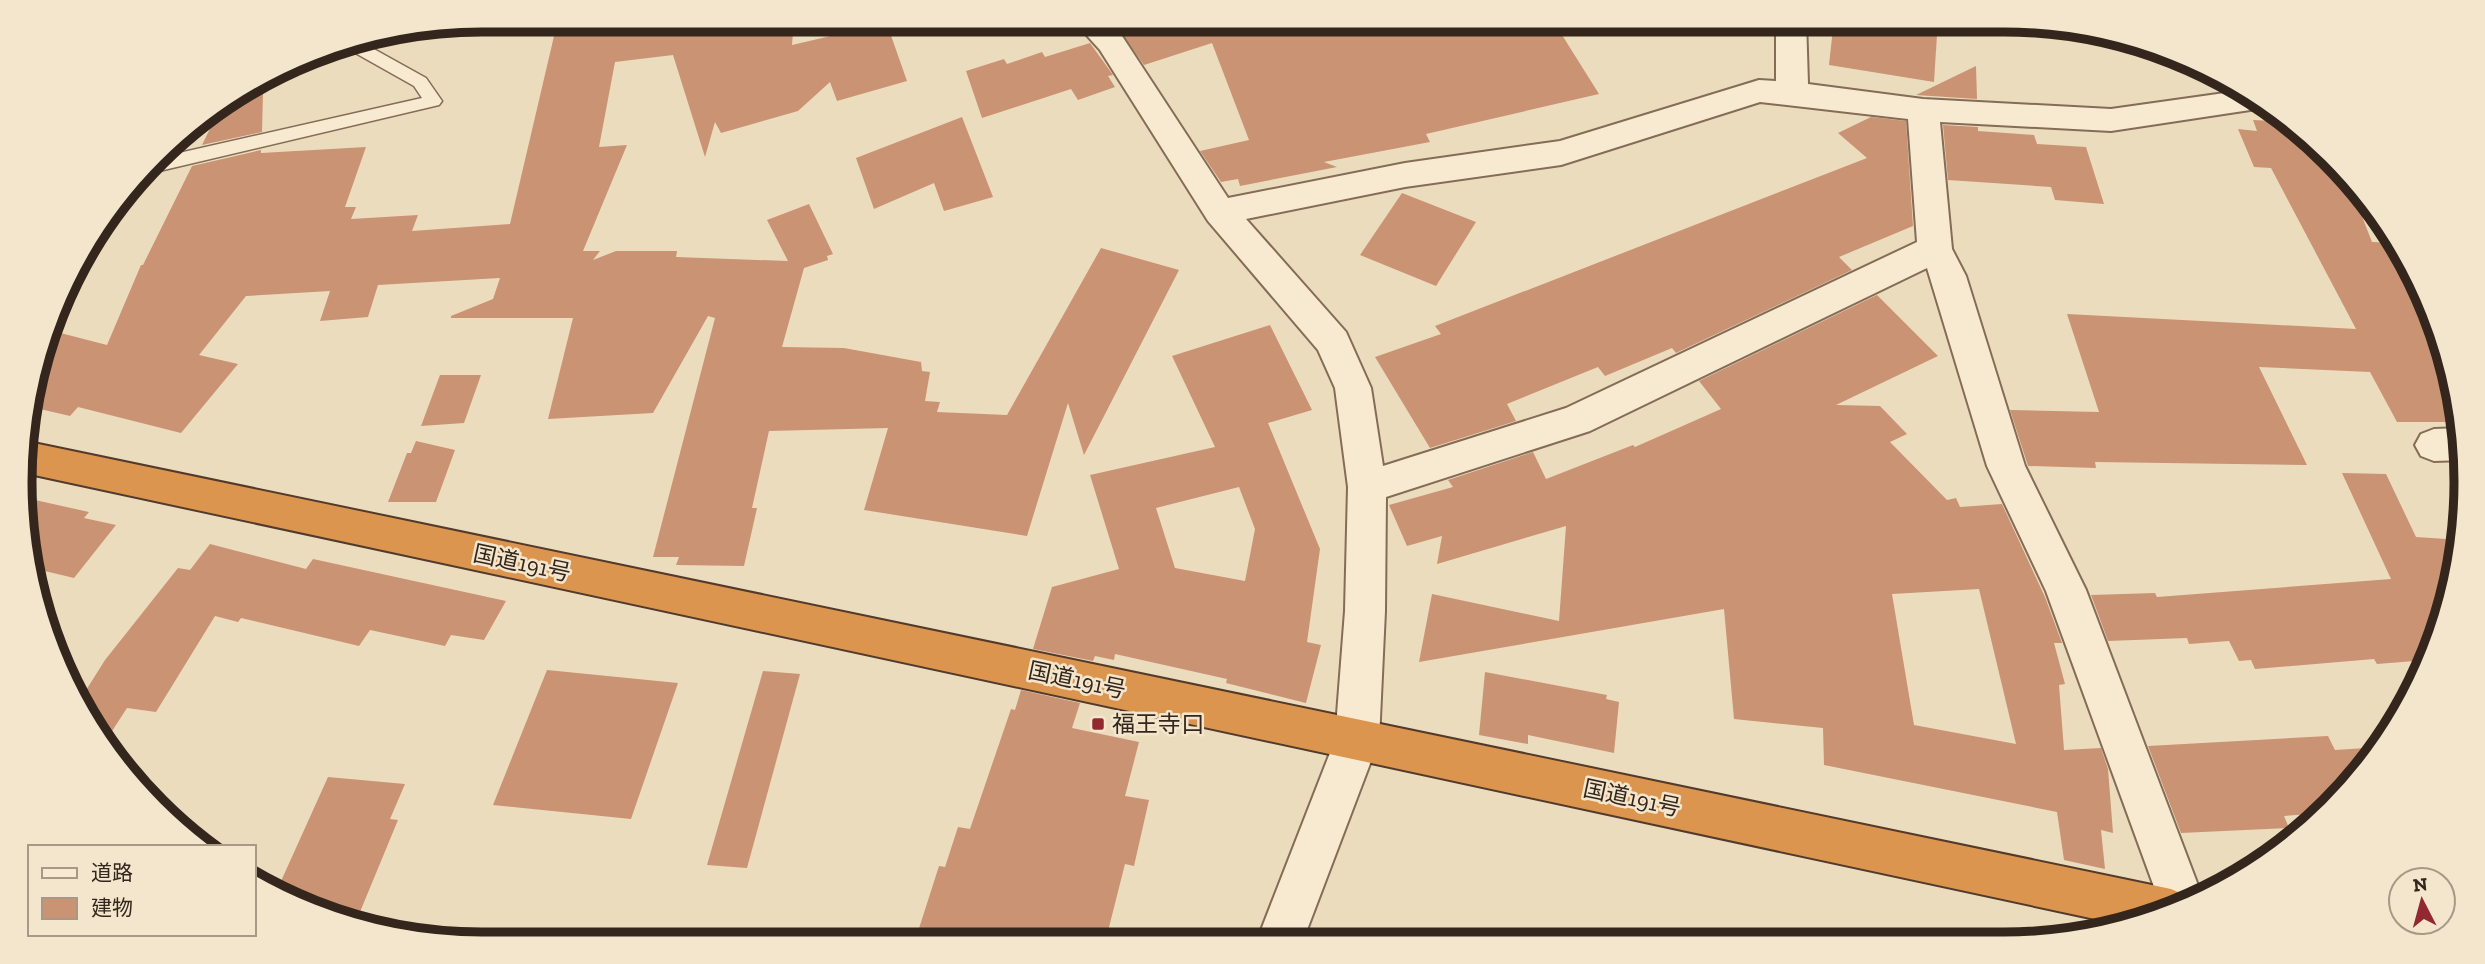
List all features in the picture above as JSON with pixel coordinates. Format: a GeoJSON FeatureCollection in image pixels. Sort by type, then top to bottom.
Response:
{"type":"FeatureCollection","features":[{"type":"Feature","properties":{"kind":"highway","name":"国道191号"},"geometry":{"type":"LineString","coordinates":[[32,459],[2151,908]]}},
{"type":"Feature","properties":{"kind":"street"},"geometry":{"type":"LineString","coordinates":[[1100,32],[1111,43],[1220,212],[1333,342],[1353,388],[1367,487],[1357,740],[1283,932]]}},
{"type":"Feature","properties":{"kind":"street"},"geometry":{"type":"LineString","coordinates":[[1791,32],[1792,93]]}},
{"type":"Feature","properties":{"kind":"street"},"geometry":{"type":"LineString","coordinates":[[1220,212],[1405,175],[1561,153],[1759,91],[1923,110],[2111,120],[2242,100]]}},
{"type":"Feature","properties":{"kind":"street"},"geometry":{"type":"LineString","coordinates":[[1923,110],[1935,249],[1950,276],[2006,466],[2066,590],[2179,896]]}},
{"type":"Feature","properties":{"kind":"street"},"geometry":{"type":"LineString","coordinates":[[1367,487],[1577,420],[1935,249]]}},
{"type":"Feature","properties":{"kind":"lane"},"geometry":{"type":"LineString","coordinates":[[163,163],[433,101],[420,82],[360,48]]}},
{"type":"Feature","properties":{"kind":"building"},"geometry":{"type":"Polygon","coordinates":[[[555,32],[793,32],[792,45],[848,32],[890,32],[907,81],[837,101],[830,82],[798,111],[721,133],[715,122],[705,157],[673,55],[615,62],[599,147],[627,145],[583,251],[600,251],[593,260],[616,251],[677,251],[676,257],[788,261],[767,220],[809,204],[833,254],[827,256],[828,260],[804,268],[782,347],[844,348],[921,362],[922,371],[930,372],[925,401],[940,402],[937,412],[1007,415],[1101,248],[1179,270],[1084,455],[1068,403],[1027,536],[864,510],[888,428],[769,431],[752,508],[757,508],[744,566],[676,565],[679,557],[653,557],[715,318],[708,316],[653,413],[548,419],[573,318],[451,318],[493,299],[500,278],[378,285],[368,317],[320,321],[330,291],[246,296],[199,355],[238,364],[181,433],[78,407],[70,416],[38,408],[57,332],[107,345],[141,265],[192,166],[261,150],[261,153],[366,147],[345,207],[356,207],[351,219],[418,215],[412,231],[510,224],[555,32]]]}},
{"type":"Feature","properties":{"kind":"building"},"geometry":{"type":"Polygon","coordinates":[[[1120,32],[1560,32],[1599,94],[1426,134],[1430,142],[1324,162],[1337,167],[1240,186],[1238,179],[1221,182],[1200,151],[1249,140],[1212,43],[1144,65],[1120,32]]]}},
{"type":"Feature","properties":{"kind":"building"},"geometry":{"type":"Polygon","coordinates":[[[1833,32],[1937,32],[1934,82],[1829,65],[1833,32]]]}},
{"type":"Feature","properties":{"kind":"building"},"geometry":{"type":"Polygon","coordinates":[[[1090,43],[1113,75],[1108,76],[1115,87],[1078,100],[1071,89],[982,118],[966,71],[1004,59],[1007,64],[1042,52],[1045,57],[1090,43]]]}},
{"type":"Feature","properties":{"kind":"building"},"geometry":{"type":"Polygon","coordinates":[[[1976,66],[1977,99],[1916,95],[1976,66]]]}},
{"type":"Feature","properties":{"kind":"building"},"geometry":{"type":"Polygon","coordinates":[[[263,93],[262,132],[202,145],[214,121],[251,96],[263,93]]]}},
{"type":"Feature","properties":{"kind":"building"},"geometry":{"type":"Polygon","coordinates":[[[962,117],[993,197],[944,211],[934,183],[874,209],[856,158],[962,117]]]}},
{"type":"Feature","properties":{"kind":"building"},"geometry":{"type":"Polygon","coordinates":[[[1871,117],[1906,121],[1913,226],[1839,257],[1852,270],[1676,353],[1672,348],[1605,376],[1598,367],[1507,404],[1516,421],[1430,448],[1375,357],[1441,334],[1435,326],[1867,158],[1838,133],[1871,117]]]}},
{"type":"Feature","properties":{"kind":"building"},"geometry":{"type":"Polygon","coordinates":[[[2253,120],[2272,121],[2300,143],[2322,163],[2357,205],[2372,242],[2384,242],[2407,283],[2430,337],[2450,422],[2397,422],[2370,372],[2259,367],[2307,465],[2095,462],[2096,468],[2028,466],[2010,410],[2099,412],[2067,314],[2356,329],[2271,168],[2254,167],[2238,129],[2257,131],[2253,120]]]}},
{"type":"Feature","properties":{"kind":"building"},"geometry":{"type":"Polygon","coordinates":[[[1943,125],[1978,127],[1978,131],[2034,135],[2037,144],[2086,147],[2104,204],[2055,200],[2051,187],[1948,180],[1943,125]]]}},
{"type":"Feature","properties":{"kind":"building"},"geometry":{"type":"Polygon","coordinates":[[[1402,193],[1476,222],[1436,286],[1360,255],[1402,193]]]}},
{"type":"Feature","properties":{"kind":"building"},"geometry":{"type":"Polygon","coordinates":[[[1877,295],[1938,356],[1836,405],[1880,406],[1907,434],[1890,442],[1947,500],[1956,498],[1960,507],[2002,504],[2045,597],[2062,643],[2054,643],[2065,684],[2059,685],[2064,750],[2101,748],[2108,769],[2113,833],[2101,830],[2105,869],[2064,860],[2057,812],[1824,765],[1823,728],[1734,719],[1724,609],[1419,662],[1432,594],[1559,621],[1566,526],[1437,564],[1442,536],[1407,546],[1389,505],[1453,487],[1448,480],[1533,452],[1546,479],[1633,445],[1635,447],[1721,409],[1699,381],[1877,295]],[[1979,589],[1892,594],[1914,725],[2016,744],[1979,589]]]}},
{"type":"Feature","properties":{"kind":"building"},"geometry":{"type":"Polygon","coordinates":[[[1270,325],[1312,410],[1268,423],[1320,549],[1307,642],[1321,645],[1306,703],[1226,683],[1227,679],[1115,654],[1114,660],[1095,656],[1093,661],[1033,649],[1052,587],[1119,569],[1090,475],[1215,447],[1172,356],[1270,325]],[[1239,487],[1156,508],[1175,568],[1245,581],[1255,529],[1239,487]]]}},
{"type":"Feature","properties":{"kind":"building"},"geometry":{"type":"Polygon","coordinates":[[[440,375],[481,375],[464,423],[421,426],[440,375]]]}},
{"type":"Feature","properties":{"kind":"building"},"geometry":{"type":"Polygon","coordinates":[[[416,441],[455,450],[436,502],[388,502],[407,453],[411,453],[416,441]]]}},
{"type":"Feature","properties":{"kind":"building"},"geometry":{"type":"Polygon","coordinates":[[[2342,473],[2386,474],[2416,537],[2450,539],[2438,599],[2416,661],[2377,664],[2374,659],[2255,669],[2251,660],[2239,661],[2229,641],[2189,644],[2187,638],[2108,641],[2091,595],[2155,593],[2157,597],[2391,579],[2342,473]]]}},
{"type":"Feature","properties":{"kind":"building"},"geometry":{"type":"Polygon","coordinates":[[[32,499],[89,512],[84,518],[116,525],[74,578],[40,570],[32,499]]]}},
{"type":"Feature","properties":{"kind":"building"},"geometry":{"type":"Polygon","coordinates":[[[210,544],[306,569],[313,559],[506,601],[484,640],[451,635],[445,646],[370,630],[359,646],[241,618],[238,622],[215,616],[156,712],[127,708],[109,735],[84,693],[105,660],[178,568],[190,570],[210,544]]]}},
{"type":"Feature","properties":{"kind":"building"},"geometry":{"type":"Polygon","coordinates":[[[547,670],[678,683],[631,819],[493,805],[547,670]]]}},
{"type":"Feature","properties":{"kind":"building"},"geometry":{"type":"Polygon","coordinates":[[[763,671],[800,674],[747,868],[707,865],[763,671]]]}},
{"type":"Feature","properties":{"kind":"building"},"geometry":{"type":"Polygon","coordinates":[[[1485,672],[1607,695],[1606,699],[1619,702],[1614,753],[1528,735],[1528,744],[1479,735],[1485,672]]]}},
{"type":"Feature","properties":{"kind":"building"},"geometry":{"type":"Polygon","coordinates":[[[1021,690],[1080,703],[1072,728],[1139,742],[1125,796],[1149,800],[1134,866],[1125,864],[1108,932],[918,932],[939,866],[945,867],[958,827],[970,829],[1011,709],[1015,710],[1021,690]]]}},
{"type":"Feature","properties":{"kind":"building"},"geometry":{"type":"Polygon","coordinates":[[[2328,736],[2335,750],[2366,748],[2342,779],[2307,814],[2284,816],[2289,828],[2181,833],[2148,746],[2328,736]]]}},
{"type":"Feature","properties":{"kind":"building"},"geometry":{"type":"Polygon","coordinates":[[[328,777],[405,784],[390,819],[398,820],[359,915],[337,909],[280,884],[328,777]]]}},
{"type":"Feature","properties":{"kind":"place","name":"福王寺口"},"geometry":{"type":"Point","coordinates":[1098,724]}}]}
